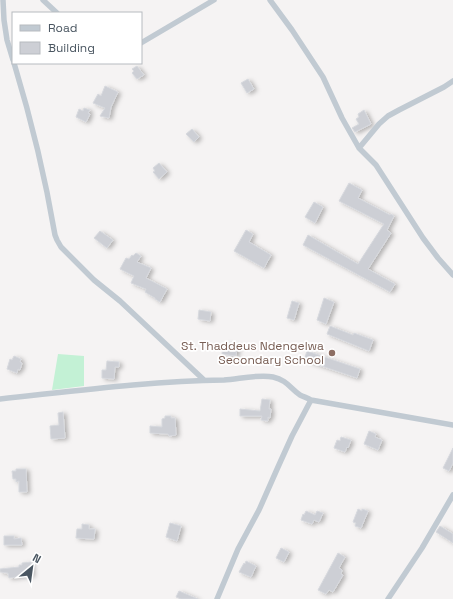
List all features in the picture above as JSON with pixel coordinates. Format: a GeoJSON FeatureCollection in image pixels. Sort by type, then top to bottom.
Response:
{"type":"FeatureCollection","features":[{"type":"Feature","properties":{"kind":"street"},"geometry":{"type":"LineString","coordinates":[[3,0],[7,40],[12,57]]}},
{"type":"Feature","properties":{"kind":"street"},"geometry":{"type":"LineString","coordinates":[[43,0],[56,12]]}},
{"type":"Feature","properties":{"kind":"street"},"geometry":{"type":"LineString","coordinates":[[142,42],[214,0]]}},
{"type":"Feature","properties":{"kind":"street"},"geometry":{"type":"LineString","coordinates":[[270,0],[323,77],[342,118],[359,148],[376,165],[423,238],[453,275]]}},
{"type":"Feature","properties":{"kind":"street"},"geometry":{"type":"LineString","coordinates":[[14,64],[39,156],[54,234],[57,240],[70,256],[94,280],[120,301],[204,380]]}},
{"type":"Feature","properties":{"kind":"street"},"geometry":{"type":"LineString","coordinates":[[359,148],[379,124],[388,116],[453,81]]}},
{"type":"Feature","properties":{"kind":"street"},"geometry":{"type":"LineString","coordinates":[[0,399],[177,381],[226,380],[272,376],[282,380],[299,394],[311,400],[453,425]]}},
{"type":"Feature","properties":{"kind":"street"},"geometry":{"type":"LineString","coordinates":[[217,599],[238,549],[259,510],[292,436],[311,400]]}},
{"type":"Feature","properties":{"kind":"street"},"geometry":{"type":"LineString","coordinates":[[388,599],[422,548],[453,495]]}},
{"type":"Feature","properties":{"kind":"green space"},"geometry":{"type":"Polygon","coordinates":[[[58,354],[84,356],[84,386],[52,390],[58,354]]]}},
{"type":"Feature","properties":{"kind":"building"},"geometry":{"type":"Polygon","coordinates":[[[137,66],[144,75],[137,79],[132,73],[134,71],[132,69],[137,66]]]}},
{"type":"Feature","properties":{"kind":"building"},"geometry":{"type":"Polygon","coordinates":[[[248,79],[254,89],[247,93],[241,83],[248,79]]]}},
{"type":"Feature","properties":{"kind":"building"},"geometry":{"type":"Polygon","coordinates":[[[105,86],[118,92],[111,107],[109,118],[100,116],[105,108],[93,103],[98,94],[101,96],[105,86]]]}},
{"type":"Feature","properties":{"kind":"building"},"geometry":{"type":"Polygon","coordinates":[[[84,108],[90,110],[88,113],[90,114],[86,122],[76,117],[79,109],[83,111],[84,108]]]}},
{"type":"Feature","properties":{"kind":"building"},"geometry":{"type":"Polygon","coordinates":[[[364,110],[371,124],[355,132],[352,128],[359,124],[356,119],[359,117],[358,114],[364,110]]]}},
{"type":"Feature","properties":{"kind":"building"},"geometry":{"type":"Polygon","coordinates":[[[192,129],[199,137],[194,142],[186,134],[192,129]]]}},
{"type":"Feature","properties":{"kind":"building"},"geometry":{"type":"Polygon","coordinates":[[[159,163],[167,172],[159,179],[153,172],[155,171],[153,168],[159,163]]]}},
{"type":"Feature","properties":{"kind":"building"},"geometry":{"type":"Polygon","coordinates":[[[349,183],[362,190],[358,198],[394,216],[387,230],[391,233],[368,269],[395,284],[390,292],[303,245],[308,235],[358,264],[384,224],[339,201],[349,183]]]}},
{"type":"Feature","properties":{"kind":"building"},"geometry":{"type":"Polygon","coordinates":[[[314,202],[323,207],[315,223],[305,217],[314,202]]]}},
{"type":"Feature","properties":{"kind":"building"},"geometry":{"type":"Polygon","coordinates":[[[246,230],[253,234],[249,242],[271,255],[264,268],[234,251],[246,230]]]}},
{"type":"Feature","properties":{"kind":"building"},"geometry":{"type":"Polygon","coordinates":[[[100,231],[113,240],[107,248],[94,238],[100,231]]]}},
{"type":"Feature","properties":{"kind":"building"},"geometry":{"type":"Polygon","coordinates":[[[136,253],[141,256],[137,262],[151,268],[146,278],[167,289],[160,302],[145,292],[146,289],[131,283],[134,276],[120,269],[126,258],[129,259],[136,253]]]}},
{"type":"Feature","properties":{"kind":"building"},"geometry":{"type":"Polygon","coordinates":[[[324,298],[334,302],[326,324],[317,320],[324,298]]]}},
{"type":"Feature","properties":{"kind":"building"},"geometry":{"type":"Polygon","coordinates":[[[292,301],[299,303],[294,320],[287,318],[292,301]]]}},
{"type":"Feature","properties":{"kind":"building"},"geometry":{"type":"Polygon","coordinates":[[[199,310],[211,312],[210,321],[198,319],[199,310]]]}},
{"type":"Feature","properties":{"kind":"building"},"geometry":{"type":"Polygon","coordinates":[[[330,326],[353,335],[354,333],[373,340],[369,351],[327,334],[330,326]]]}},
{"type":"Feature","properties":{"kind":"building"},"geometry":{"type":"Polygon","coordinates":[[[226,343],[237,345],[236,356],[222,354],[223,347],[225,347],[226,343]]]}},
{"type":"Feature","properties":{"kind":"building"},"geometry":{"type":"Polygon","coordinates":[[[307,351],[360,369],[357,378],[304,360],[307,351]]]}},
{"type":"Feature","properties":{"kind":"building"},"geometry":{"type":"Polygon","coordinates":[[[14,356],[21,359],[20,362],[22,363],[20,370],[18,369],[17,373],[7,369],[10,359],[12,360],[14,356]]]}},
{"type":"Feature","properties":{"kind":"building"},"geometry":{"type":"Polygon","coordinates":[[[107,361],[119,362],[119,367],[115,367],[114,379],[102,378],[102,370],[106,370],[107,361]]]}},
{"type":"Feature","properties":{"kind":"building"},"geometry":{"type":"Polygon","coordinates":[[[262,399],[270,400],[269,409],[271,409],[270,418],[268,417],[268,421],[261,420],[262,416],[240,416],[240,409],[260,411],[262,399]]]}},
{"type":"Feature","properties":{"kind":"building"},"geometry":{"type":"Polygon","coordinates":[[[63,412],[65,438],[51,439],[50,426],[59,425],[58,413],[63,412]]]}},
{"type":"Feature","properties":{"kind":"building"},"geometry":{"type":"Polygon","coordinates":[[[165,416],[175,418],[176,435],[169,436],[168,434],[150,433],[150,426],[162,427],[162,419],[165,418],[165,416]]]}},
{"type":"Feature","properties":{"kind":"building"},"geometry":{"type":"Polygon","coordinates":[[[369,431],[376,434],[375,437],[382,440],[378,450],[364,444],[369,431]]]}},
{"type":"Feature","properties":{"kind":"building"},"geometry":{"type":"Polygon","coordinates":[[[341,437],[351,440],[345,452],[334,448],[337,440],[340,441],[341,437]]]}},
{"type":"Feature","properties":{"kind":"building"},"geometry":{"type":"Polygon","coordinates":[[[453,448],[453,463],[449,471],[443,468],[453,448]]]}},
{"type":"Feature","properties":{"kind":"building"},"geometry":{"type":"Polygon","coordinates":[[[16,469],[26,469],[27,492],[19,492],[19,481],[16,482],[16,479],[13,479],[12,471],[16,471],[16,469]]]}},
{"type":"Feature","properties":{"kind":"building"},"geometry":{"type":"Polygon","coordinates":[[[358,509],[368,511],[361,528],[355,526],[356,523],[353,522],[358,509]]]}},
{"type":"Feature","properties":{"kind":"building"},"geometry":{"type":"Polygon","coordinates":[[[306,511],[315,515],[317,511],[323,513],[319,522],[314,520],[312,524],[301,520],[306,511]]]}},
{"type":"Feature","properties":{"kind":"building"},"geometry":{"type":"Polygon","coordinates":[[[170,523],[181,526],[177,541],[166,537],[170,523]]]}},
{"type":"Feature","properties":{"kind":"building"},"geometry":{"type":"Polygon","coordinates":[[[82,524],[89,525],[89,529],[95,529],[94,539],[76,538],[77,529],[82,529],[82,524]]]}},
{"type":"Feature","properties":{"kind":"building"},"geometry":{"type":"Polygon","coordinates":[[[440,526],[453,534],[453,543],[436,532],[440,526]]]}},
{"type":"Feature","properties":{"kind":"building"},"geometry":{"type":"Polygon","coordinates":[[[4,536],[14,536],[14,539],[21,538],[22,545],[4,545],[4,536]]]}},
{"type":"Feature","properties":{"kind":"building"},"geometry":{"type":"Polygon","coordinates":[[[281,548],[289,552],[284,562],[276,558],[281,548]]]}},
{"type":"Feature","properties":{"kind":"building"},"geometry":{"type":"Polygon","coordinates":[[[338,553],[345,557],[339,568],[342,570],[341,574],[343,575],[333,592],[329,590],[326,594],[318,590],[338,553]]]}},
{"type":"Feature","properties":{"kind":"building"},"geometry":{"type":"Polygon","coordinates":[[[246,561],[256,566],[251,577],[239,572],[246,561]]]}},
{"type":"Feature","properties":{"kind":"building"},"geometry":{"type":"Polygon","coordinates":[[[31,562],[32,575],[9,578],[8,573],[0,572],[0,569],[19,567],[22,563],[31,562]]]}},
{"type":"Feature","properties":{"kind":"building"},"geometry":{"type":"Polygon","coordinates":[[[179,591],[198,599],[181,599],[176,597],[179,591]]]}},
{"type":"Feature","properties":{"kind":"place","name":"St. Thaddeus Ndengelwa Secondary School"},"geometry":{"type":"Point","coordinates":[332,353]}}]}
